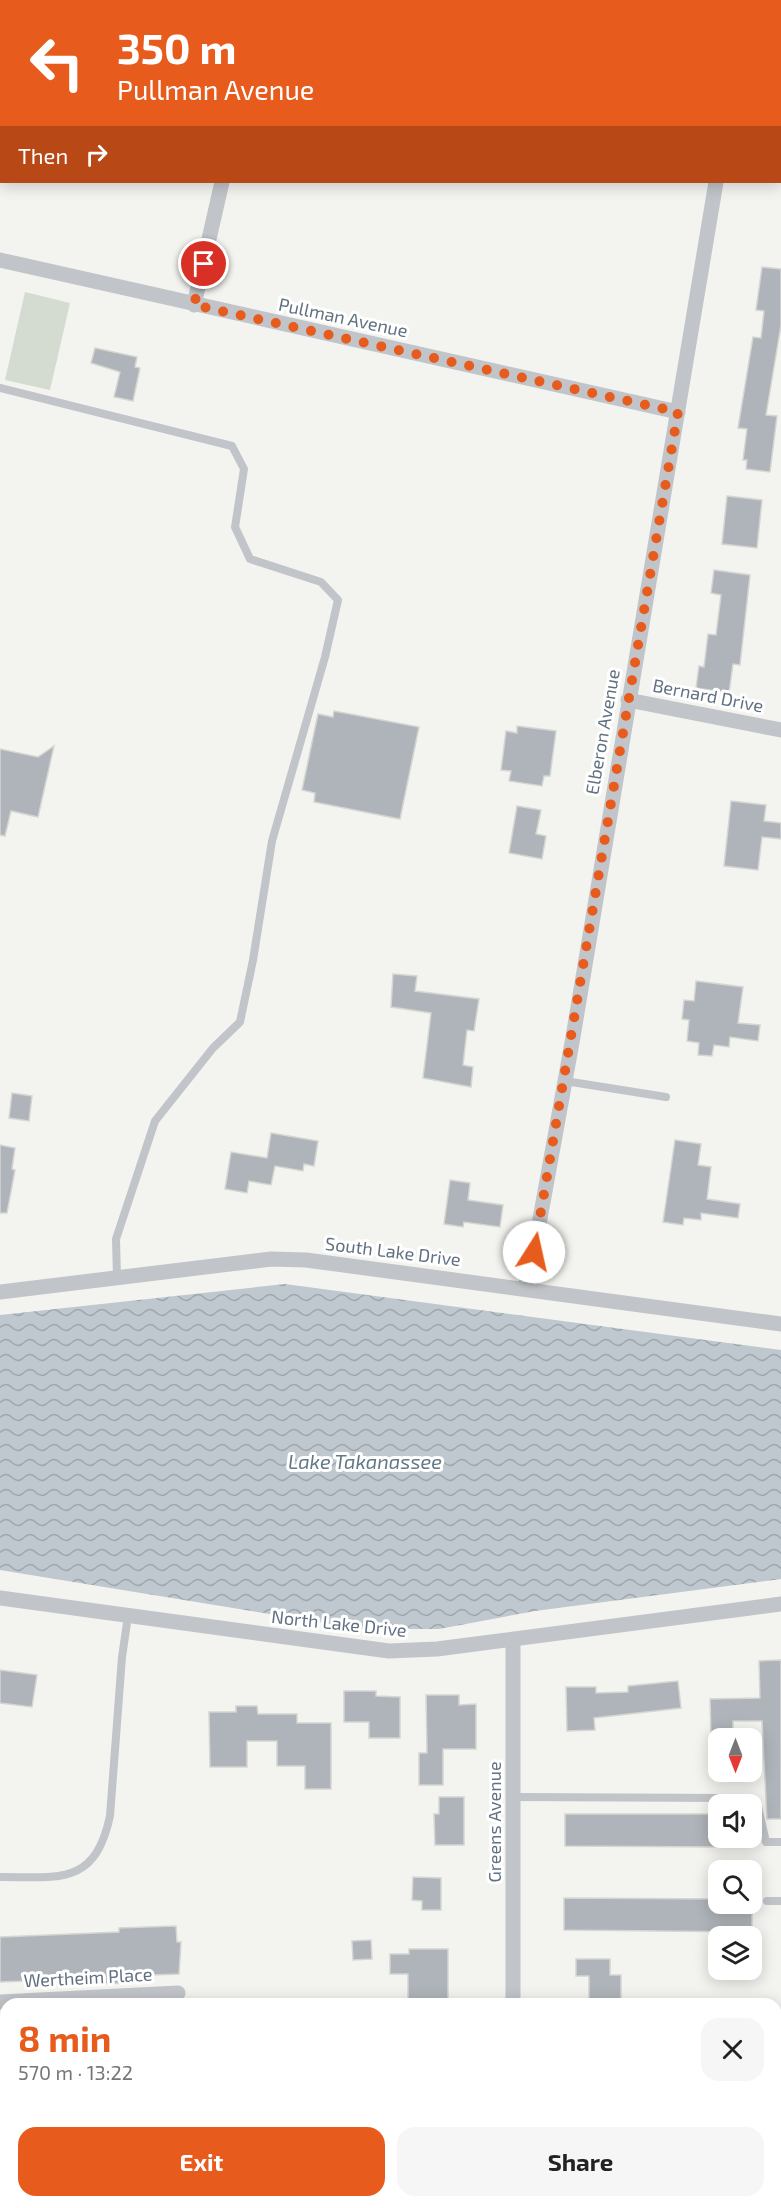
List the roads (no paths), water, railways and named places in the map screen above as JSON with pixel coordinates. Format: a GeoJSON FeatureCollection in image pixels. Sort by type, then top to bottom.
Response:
{"type":"FeatureCollection","features":[{"type":"Feature","properties":{"kind":"street"},"geometry":{"type":"LineString","coordinates":[[194,305],[222,183]]}},
{"type":"Feature","properties":{"kind":"street","name":"Elberon Avenue"},"geometry":{"type":"LineString","coordinates":[[525,1288],[565,1081],[716,183]]}},
{"type":"Feature","properties":{"kind":"street","name":"Pullman Avenue"},"geometry":{"type":"LineString","coordinates":[[0,260],[678,412]]}},
{"type":"Feature","properties":{"kind":"street","name":"Bernard Drive"},"geometry":{"type":"LineString","coordinates":[[628,700],[781,730]]}},
{"type":"Feature","properties":{"kind":"street","name":"South Lake Drive"},"geometry":{"type":"LineString","coordinates":[[0,1292],[271,1259],[306,1260],[781,1324]]}},
{"type":"Feature","properties":{"kind":"street","name":"North Lake Drive"},"geometry":{"type":"LineString","coordinates":[[0,1598],[389,1651],[438,1649],[781,1604]]}},
{"type":"Feature","properties":{"kind":"street","name":"Greens Avenue"},"geometry":{"type":"LineString","coordinates":[[513,1639],[513,1998]]}},
{"type":"Feature","properties":{"kind":"street","name":"Wertheim Place"},"geometry":{"type":"LineString","coordinates":[[79,1998],[178,1993]]}},
{"type":"Feature","properties":{"kind":"lane"},"geometry":{"type":"LineString","coordinates":[[0,388],[232,446],[244,469],[235,527],[250,559],[321,582],[338,600],[325,657],[272,840],[254,960],[240,1022],[213,1048],[155,1121],[116,1239],[117,1278]]}},
{"type":"Feature","properties":{"kind":"lane"},"geometry":{"type":"LineString","coordinates":[[565,1081],[666,1097]]}},
{"type":"Feature","properties":{"kind":"lane"},"geometry":{"type":"LineString","coordinates":[[0,1877],[63,1877],[86,1867],[105,1841],[110,1816],[122,1657],[128,1616]]}},
{"type":"Feature","properties":{"kind":"lane"},"geometry":{"type":"LineString","coordinates":[[514,1797],[708,1798]]}},
{"type":"Feature","properties":{"kind":"lane"},"geometry":{"type":"LineString","coordinates":[[762,1824],[766,1842],[781,1842]]}},
{"type":"Feature","properties":{"kind":"lane"},"geometry":{"type":"LineString","coordinates":[[767,1901],[781,1901]]}},
{"type":"Feature","properties":{"kind":"water","name":"Lake Takanassee"},"geometry":{"type":"Polygon","coordinates":[[[285,1284],[781,1350],[781,1579],[535,1611],[439,1629],[361,1629],[0,1570],[0,1315],[285,1284]]]}}]}
